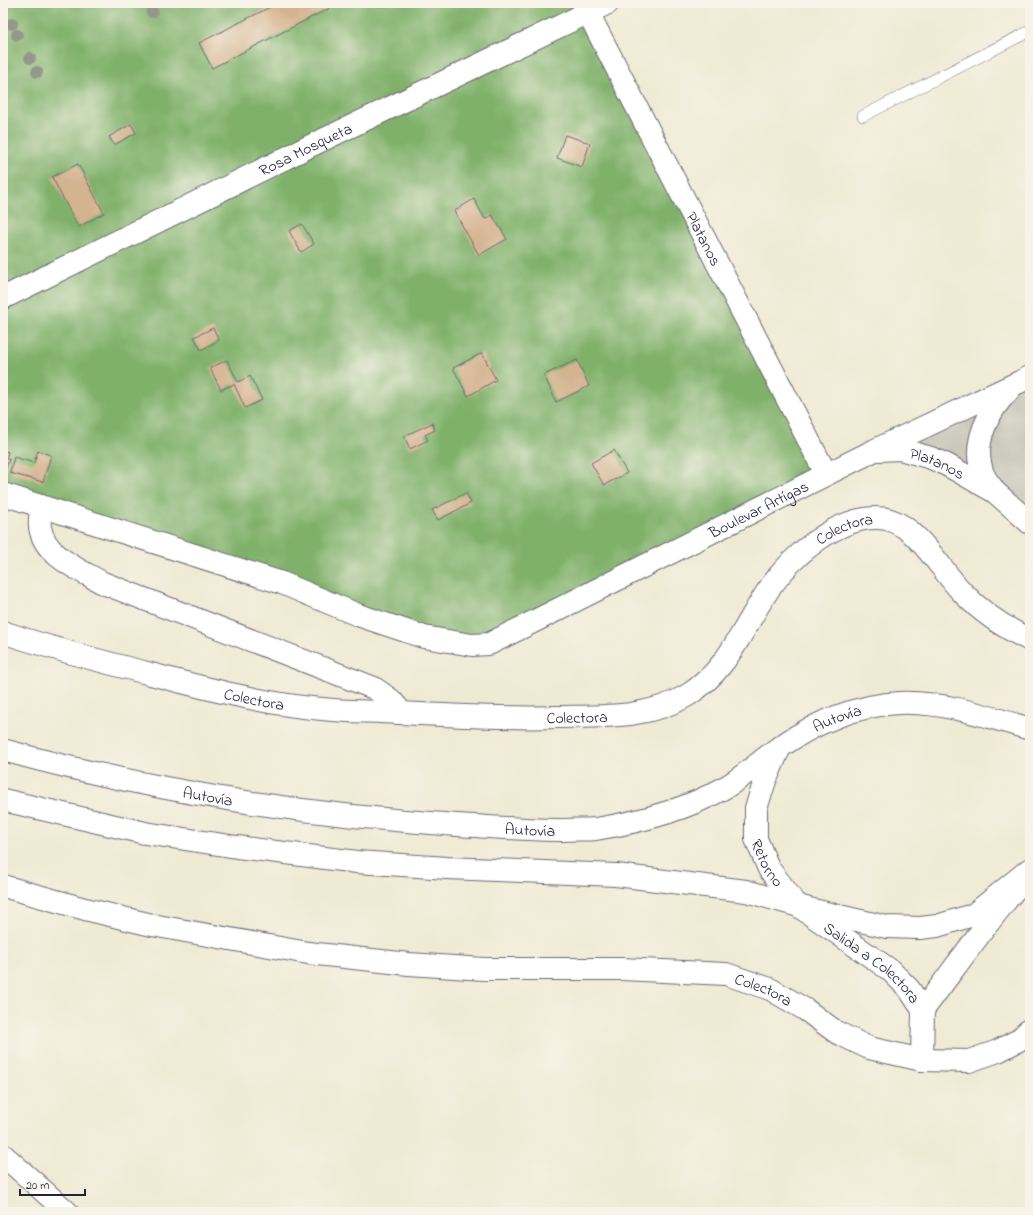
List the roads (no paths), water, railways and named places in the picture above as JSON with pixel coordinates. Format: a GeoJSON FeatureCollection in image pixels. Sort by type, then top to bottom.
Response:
{"type":"FeatureCollection","features":[{"type":"Feature","properties":{"kind":"street","name":"Rosa Mosqueta"},"geometry":{"type":"LineString","coordinates":[[3,298],[585,8],[608,3]]}},
{"type":"Feature","properties":{"kind":"street","name":"Platanos"},"geometry":{"type":"LineString","coordinates":[[585,8],[826,474]]}},
{"type":"Feature","properties":{"kind":"street","name":"Platanos"},"geometry":{"type":"LineString","coordinates":[[995,492],[982,471],[979,446],[984,426],[999,399],[1021,382]]}},
{"type":"Feature","properties":{"kind":"street","name":"Boulevar Artígas"},"geometry":{"type":"LineString","coordinates":[[41,506],[282,583],[358,615],[417,635],[472,645],[489,644],[826,474],[1021,382]]}},
{"type":"Feature","properties":{"kind":"street","name":"Platanos"},"geometry":{"type":"LineString","coordinates":[[875,450],[900,450],[931,458],[995,492],[1030,523]]}},
{"type":"Feature","properties":{"kind":"street"},"geometry":{"type":"LineString","coordinates":[[3,494],[41,506],[40,527],[44,541],[63,560],[103,583],[374,688],[391,700],[402,713]]}},
{"type":"Feature","properties":{"kind":"street","name":"Colectora"},"geometry":{"type":"LineString","coordinates":[[3,632],[154,675],[256,699],[321,709],[470,718],[633,715],[667,706],[704,683],[723,664],[742,636],[769,589],[801,554],[829,532],[858,518],[882,518],[899,524],[922,542],[938,564],[969,599],[1009,630],[1030,640]]}},
{"type":"Feature","properties":{"kind":"street","name":"Autovía"},"geometry":{"type":"LineString","coordinates":[[3,750],[58,765],[193,794],[416,822],[534,830],[595,829],[690,805],[725,788],[780,746],[809,727],[859,710],[898,703],[932,705],[979,715],[1028,730]]}},
{"type":"Feature","properties":{"kind":"street","name":"Retorno"},"geometry":{"type":"LineString","coordinates":[[780,746],[765,780],[756,808],[756,839],[769,869],[797,905]]}},
{"type":"Feature","properties":{"kind":"street"},"geometry":{"type":"LineString","coordinates":[[3,800],[145,833],[237,848],[364,862],[447,868],[616,875],[746,891],[813,910],[887,927],[920,928],[937,926],[973,915],[1030,871]]}},
{"type":"Feature","properties":{"kind":"street"},"geometry":{"type":"LineString","coordinates":[[923,1010],[987,923],[1030,871]]}},
{"type":"Feature","properties":{"kind":"street","name":"Colectora"},"geometry":{"type":"LineString","coordinates":[[3,886],[85,909],[152,925],[308,953],[409,964],[484,969],[628,969],[726,974],[770,989],[806,1010],[836,1032],[869,1048],[922,1060],[969,1061],[1019,1040],[1030,1029]]}},
{"type":"Feature","properties":{"kind":"street","name":"Salida a Colectora"},"geometry":{"type":"LineString","coordinates":[[797,905],[890,970],[909,989],[923,1010],[922,1060]]}},
{"type":"Feature","properties":{"kind":"street"},"geometry":{"type":"LineString","coordinates":[[3,1155],[67,1212]]}},
{"type":"Feature","properties":{"kind":"lane"},"geometry":{"type":"LineString","coordinates":[[863,116],[1030,31]]}}]}
